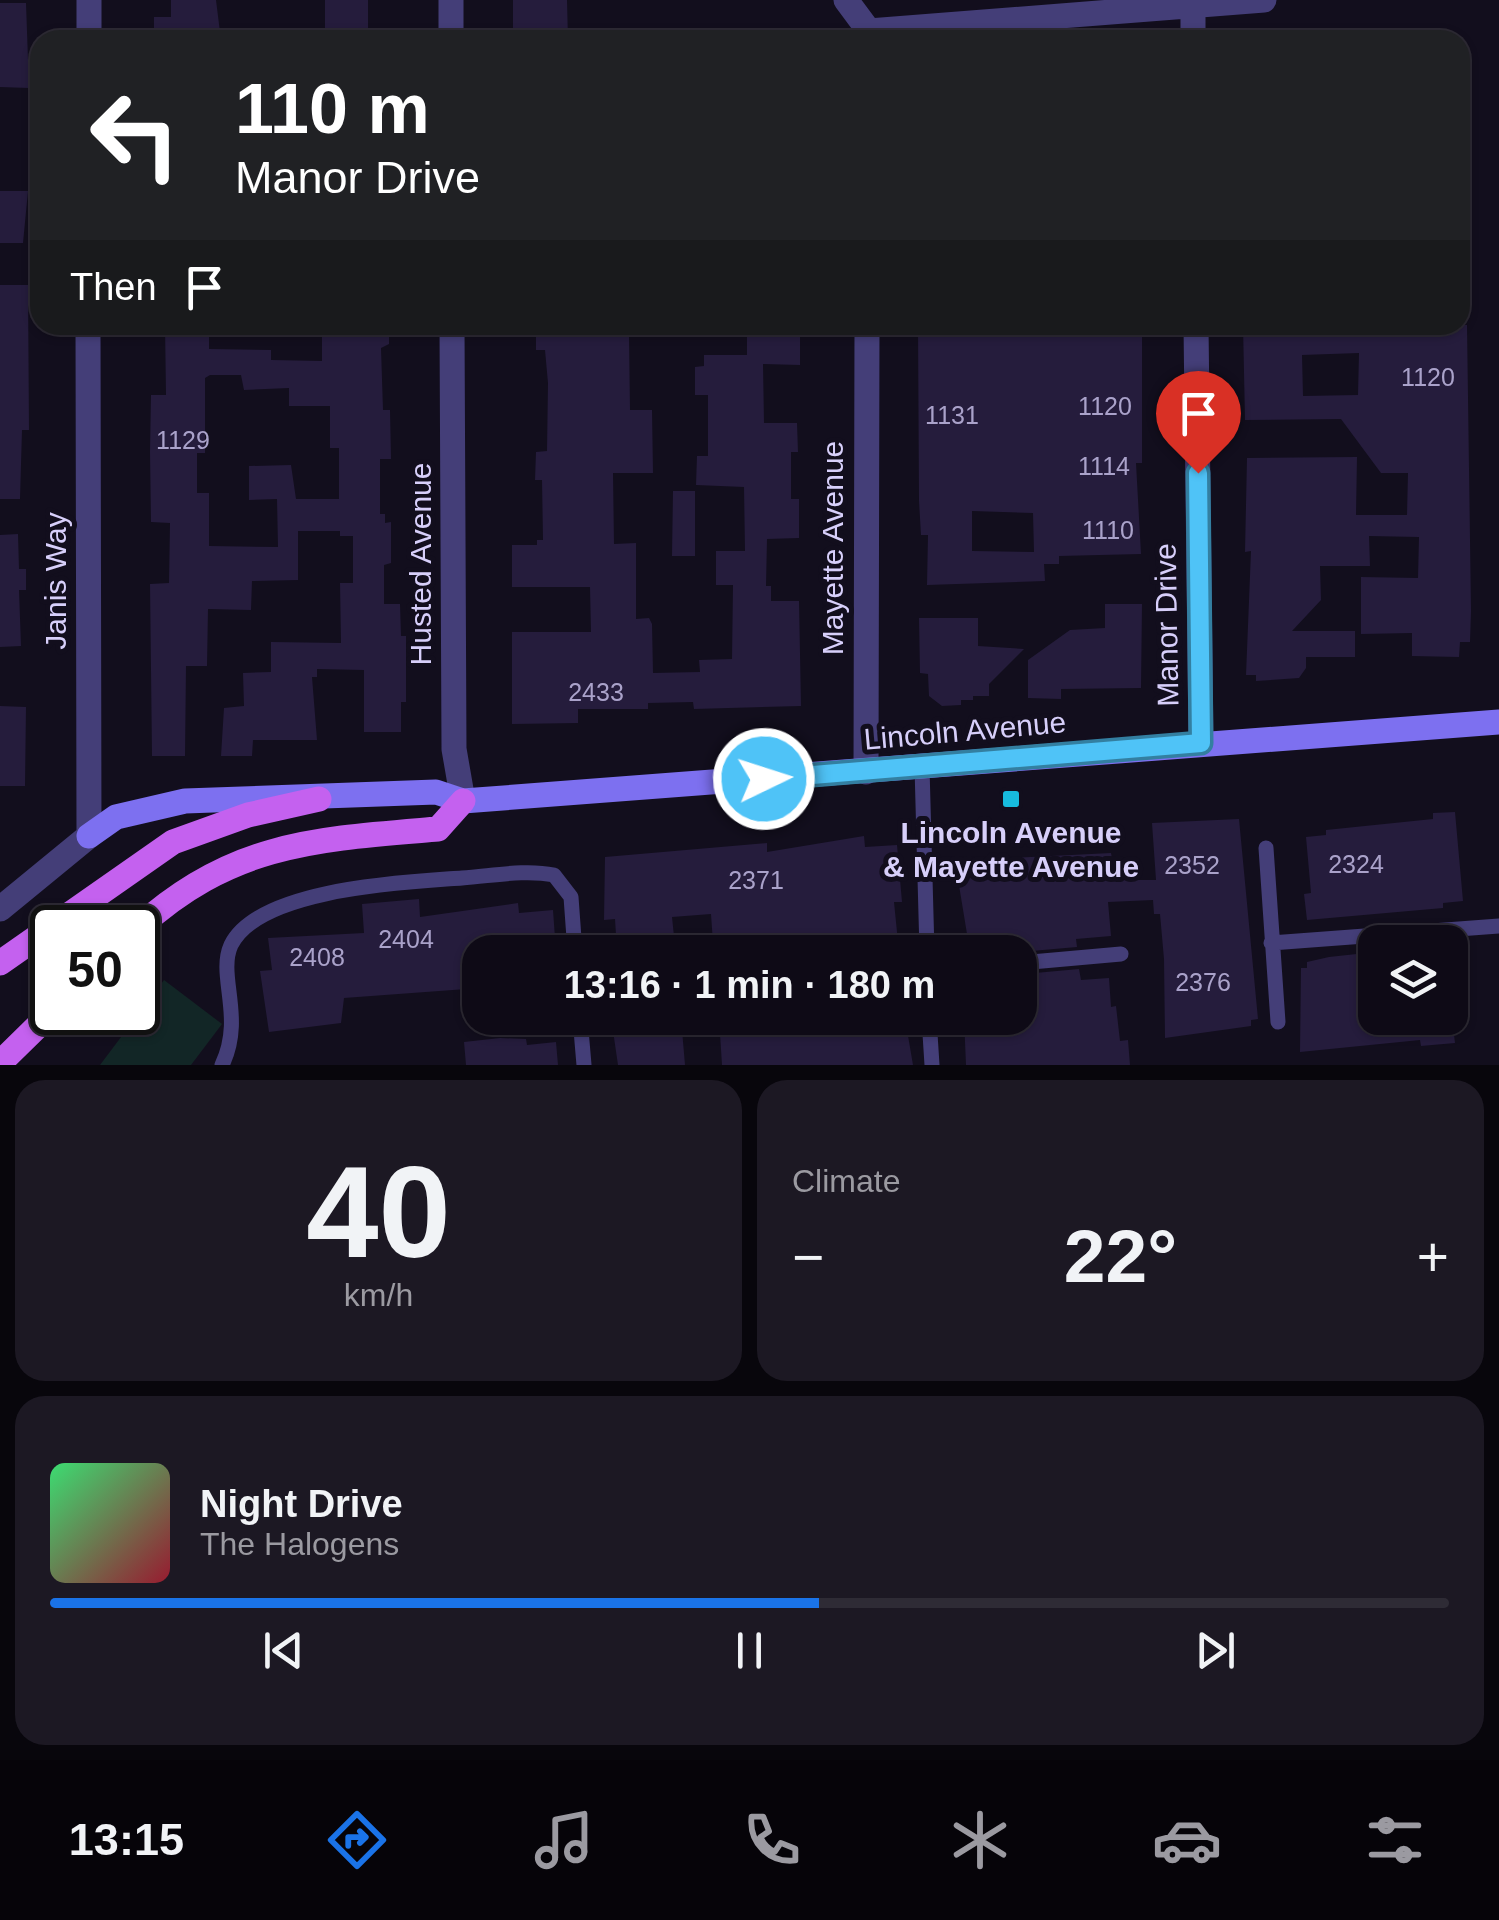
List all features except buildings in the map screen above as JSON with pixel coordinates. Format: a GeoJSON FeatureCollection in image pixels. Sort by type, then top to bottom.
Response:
{"type":"FeatureCollection","features":[{"type":"Feature","properties":{"kind":"main road","name":"Lincoln Avenue"},"geometry":{"type":"LineString","coordinates":[[89,836],[116,816],[152,805],[436,792],[463,801],[1499,722]]}},
{"type":"Feature","properties":{"kind":"main road"},"geometry":{"type":"LineString","coordinates":[[0,963],[173,842],[248,815],[319,799]]}},
{"type":"Feature","properties":{"kind":"main road"},"geometry":{"type":"LineString","coordinates":[[160,908],[248,859],[292,844],[438,829],[463,801]]}},
{"type":"Feature","properties":{"kind":"main road"},"geometry":{"type":"LineString","coordinates":[[3,1060],[30,1034]]}},
{"type":"Feature","properties":{"kind":"street"},"geometry":{"type":"LineString","coordinates":[[89,0],[89,30]]}},
{"type":"Feature","properties":{"kind":"street"},"geometry":{"type":"LineString","coordinates":[[451,0],[451,30]]}},
{"type":"Feature","properties":{"kind":"street"},"geometry":{"type":"LineString","coordinates":[[846,0],[865,30]]}},
{"type":"Feature","properties":{"kind":"street"},"geometry":{"type":"LineString","coordinates":[[934,30],[1264,0]]}},
{"type":"Feature","properties":{"kind":"street"},"geometry":{"type":"LineString","coordinates":[[1193,6],[1193,30]]}},
{"type":"Feature","properties":{"kind":"street","name":"Janis Way"},"geometry":{"type":"LineString","coordinates":[[88,335],[89,836]]}},
{"type":"Feature","properties":{"kind":"street","name":"Husted Avenue"},"geometry":{"type":"LineString","coordinates":[[452,335],[454,749],[463,801]]}},
{"type":"Feature","properties":{"kind":"street","name":"Mayette Avenue"},"geometry":{"type":"LineString","coordinates":[[866,772],[867,335]]}},
{"type":"Feature","properties":{"kind":"street","name":"Manor Drive"},"geometry":{"type":"LineString","coordinates":[[1196,335],[1201,743]]}},
{"type":"Feature","properties":{"kind":"street"},"geometry":{"type":"LineString","coordinates":[[0,909],[89,836]]}},
{"type":"Feature","properties":{"kind":"lane"},"geometry":{"type":"LineString","coordinates":[[922,768],[927,935]]}},
{"type":"Feature","properties":{"kind":"lane"},"geometry":{"type":"LineString","coordinates":[[1266,848],[1278,1022]]}},
{"type":"Feature","properties":{"kind":"lane"},"geometry":{"type":"LineString","coordinates":[[222,1065],[235,1032],[230,947],[238,934],[304,898],[359,886],[540,872],[554,875],[571,897],[574,935]]}},
{"type":"Feature","properties":{"kind":"lane"},"geometry":{"type":"LineString","coordinates":[[1271,943],[1499,926]]}},
{"type":"Feature","properties":{"kind":"lane"},"geometry":{"type":"LineString","coordinates":[[1037,962],[1122,954]]}},
{"type":"Feature","properties":{"kind":"lane"},"geometry":{"type":"LineString","coordinates":[[581,1035],[584,1065]]}},
{"type":"Feature","properties":{"kind":"lane"},"geometry":{"type":"LineString","coordinates":[[930,1035],[932,1065]]}},
{"type":"Feature","properties":{"kind":"green space"},"geometry":{"type":"Polygon","coordinates":[[[164,980],[222,1024],[191,1065],[100,1065],[123,1035],[160,1035],[160,985],[164,980]]]}},
{"type":"Feature","properties":{"kind":"place","name":"Lincoln Avenue & Mayette Avenue"},"geometry":{"type":"Point","coordinates":[1011,799]}},
{"type":"Feature","properties":{"kind":"route"},"geometry":{"type":"LineString","coordinates":[[764,779],[1201,743],[1198,473]]}}]}
